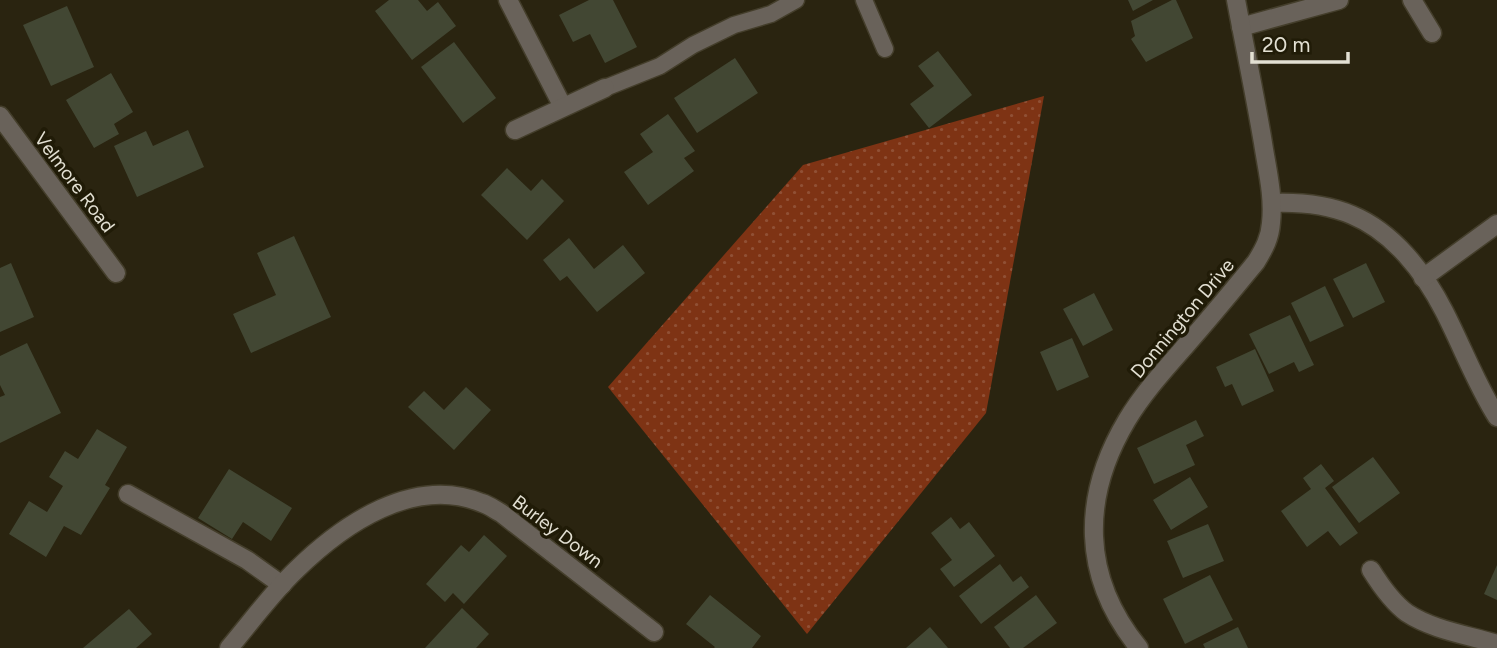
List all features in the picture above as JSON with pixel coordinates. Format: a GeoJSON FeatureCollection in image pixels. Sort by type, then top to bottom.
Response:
{"type":"FeatureCollection","features":[{"type":"Feature","properties":{"kind":"street"},"geometry":{"type":"LineString","coordinates":[[508,0],[563,107]]}},
{"type":"Feature","properties":{"kind":"street","name":"Donnington Drive"},"geometry":{"type":"LineString","coordinates":[[1139,648],[1115,613],[1098,568],[1093,544],[1095,502],[1099,483],[1127,421],[1144,394],[1256,262],[1267,243],[1272,223],[1272,203],[1253,83],[1236,0]]}},
{"type":"Feature","properties":{"kind":"street"},"geometry":{"type":"LineString","coordinates":[[1241,27],[1339,0]]}},
{"type":"Feature","properties":{"kind":"street"},"geometry":{"type":"LineString","coordinates":[[1412,0],[1432,33]]}},
{"type":"Feature","properties":{"kind":"street"},"geometry":{"type":"LineString","coordinates":[[515,130],[605,88]]}},
{"type":"Feature","properties":{"kind":"street","name":"Velmore Road"},"geometry":{"type":"LineString","coordinates":[[0,116],[117,273]]}},
{"type":"Feature","properties":{"kind":"street"},"geometry":{"type":"LineString","coordinates":[[1272,203],[1310,204],[1352,215],[1390,239],[1411,261],[1443,309],[1497,417]]}},
{"type":"Feature","properties":{"kind":"street"},"geometry":{"type":"LineString","coordinates":[[1423,278],[1497,224]]}},
{"type":"Feature","properties":{"kind":"street"},"geometry":{"type":"LineString","coordinates":[[128,494],[247,560],[282,585]]}},
{"type":"Feature","properties":{"kind":"street","name":"Burley Down"},"geometry":{"type":"LineString","coordinates":[[229,648],[295,571],[327,543],[383,507],[403,500],[444,495],[482,503],[501,513],[654,632]]}},
{"type":"Feature","properties":{"kind":"street"},"geometry":{"type":"LineString","coordinates":[[1371,570],[1382,588],[1407,612],[1436,626],[1497,644]]}},
{"type":"Feature","properties":{"kind":"lane"},"geometry":{"type":"LineString","coordinates":[[605,88],[660,66],[693,45],[734,25],[771,14],[796,0]]}},
{"type":"Feature","properties":{"kind":"lane"},"geometry":{"type":"LineString","coordinates":[[864,0],[884,48]]}},
{"type":"Feature","properties":{"kind":"shaded area"},"geometry":{"type":"Polygon","coordinates":[[[1044,96],[986,413],[807,634],[608,387],[803,165],[1044,96]]]}},
{"type":"Feature","properties":{"kind":"building"},"geometry":{"type":"Polygon","coordinates":[[[389,0],[418,0],[427,11],[438,2],[456,26],[412,60],[375,11],[389,0]]]}},
{"type":"Feature","properties":{"kind":"building"},"geometry":{"type":"Polygon","coordinates":[[[589,0],[613,0],[637,47],[605,63],[590,34],[573,42],[559,15],[589,0]]]}},
{"type":"Feature","properties":{"kind":"building"},"geometry":{"type":"Polygon","coordinates":[[[1128,0],[1153,0],[1133,11],[1128,0]]]}},
{"type":"Feature","properties":{"kind":"building"},"geometry":{"type":"Polygon","coordinates":[[[1176,0],[1193,38],[1146,62],[1131,39],[1135,36],[1131,21],[1176,0]]]}},
{"type":"Feature","properties":{"kind":"building"},"geometry":{"type":"Polygon","coordinates":[[[67,6],[94,67],[51,86],[23,25],[67,6]]]}},
{"type":"Feature","properties":{"kind":"building"},"geometry":{"type":"Polygon","coordinates":[[[454,42],[496,98],[463,123],[421,67],[454,42]]]}},
{"type":"Feature","properties":{"kind":"building"},"geometry":{"type":"Polygon","coordinates":[[[938,51],[972,95],[929,128],[910,104],[934,86],[918,66],[938,51]]]}},
{"type":"Feature","properties":{"kind":"building"},"geometry":{"type":"Polygon","coordinates":[[[735,58],[758,93],[697,133],[674,98],[735,58]]]}},
{"type":"Feature","properties":{"kind":"building"},"geometry":{"type":"Polygon","coordinates":[[[111,73],[133,112],[114,124],[119,134],[94,148],[66,100],[111,73]]]}},
{"type":"Feature","properties":{"kind":"building"},"geometry":{"type":"Polygon","coordinates":[[[668,114],[695,151],[684,158],[694,171],[648,205],[624,172],[653,152],[640,134],[668,114]]]}},
{"type":"Feature","properties":{"kind":"building"},"geometry":{"type":"Polygon","coordinates":[[[188,130],[204,167],[137,197],[114,146],[146,131],[153,146],[188,130]]]}},
{"type":"Feature","properties":{"kind":"building"},"geometry":{"type":"Polygon","coordinates":[[[507,168],[531,191],[542,179],[564,201],[527,240],[481,195],[507,168]]]}},
{"type":"Feature","properties":{"kind":"building"},"geometry":{"type":"Polygon","coordinates":[[[294,236],[331,317],[251,353],[233,314],[276,295],[257,253],[294,236]]]}},
{"type":"Feature","properties":{"kind":"building"},"geometry":{"type":"Polygon","coordinates":[[[569,238],[594,269],[623,245],[645,273],[597,312],[567,276],[560,281],[543,260],[569,238]]]}},
{"type":"Feature","properties":{"kind":"building"},"geometry":{"type":"Polygon","coordinates":[[[11,263],[34,317],[0,332],[0,268],[11,263]]]}},
{"type":"Feature","properties":{"kind":"building"},"geometry":{"type":"Polygon","coordinates":[[[1366,263],[1385,302],[1353,318],[1333,279],[1366,263]]]}},
{"type":"Feature","properties":{"kind":"building"},"geometry":{"type":"Polygon","coordinates":[[[1325,286],[1344,326],[1310,342],[1291,303],[1325,286]]]}},
{"type":"Feature","properties":{"kind":"building"},"geometry":{"type":"Polygon","coordinates":[[[1094,293],[1113,330],[1083,346],[1063,309],[1094,293]]]}},
{"type":"Feature","properties":{"kind":"building"},"geometry":{"type":"Polygon","coordinates":[[[1290,315],[1314,365],[1299,372],[1294,362],[1269,374],[1249,334],[1290,315]]]}},
{"type":"Feature","properties":{"kind":"building"},"geometry":{"type":"Polygon","coordinates":[[[1072,338],[1089,377],[1057,391],[1040,352],[1072,338]]]}},
{"type":"Feature","properties":{"kind":"building"},"geometry":{"type":"Polygon","coordinates":[[[27,343],[61,413],[0,443],[0,397],[5,395],[0,385],[0,356],[27,343]]]}},
{"type":"Feature","properties":{"kind":"building"},"geometry":{"type":"Polygon","coordinates":[[[1255,349],[1274,391],[1242,406],[1232,384],[1225,387],[1216,367],[1255,349]]]}},
{"type":"Feature","properties":{"kind":"building"},"geometry":{"type":"Polygon","coordinates":[[[466,387],[491,410],[454,450],[408,407],[424,391],[444,410],[466,387]]]}},
{"type":"Feature","properties":{"kind":"building"},"geometry":{"type":"Polygon","coordinates":[[[1196,420],[1204,436],[1186,445],[1195,465],[1154,484],[1137,448],[1196,420]]]}},
{"type":"Feature","properties":{"kind":"building"},"geometry":{"type":"Polygon","coordinates":[[[97,429],[127,447],[105,485],[110,488],[81,535],[64,526],[46,557],[9,534],[29,501],[47,512],[63,486],[49,477],[65,451],[78,459],[97,429]]]}},
{"type":"Feature","properties":{"kind":"building"},"geometry":{"type":"Polygon","coordinates":[[[1373,457],[1400,493],[1359,523],[1332,487],[1373,457]]]}},
{"type":"Feature","properties":{"kind":"building"},"geometry":{"type":"Polygon","coordinates":[[[1321,464],[1334,481],[1325,488],[1358,533],[1340,546],[1328,531],[1307,547],[1281,511],[1311,489],[1303,478],[1321,464]]]}},
{"type":"Feature","properties":{"kind":"building"},"geometry":{"type":"Polygon","coordinates":[[[229,469],[292,508],[271,541],[243,522],[232,539],[198,518],[229,469]]]}},
{"type":"Feature","properties":{"kind":"building"},"geometry":{"type":"Polygon","coordinates":[[[1190,477],[1208,507],[1171,530],[1153,500],[1190,477]]]}},
{"type":"Feature","properties":{"kind":"building"},"geometry":{"type":"Polygon","coordinates":[[[951,517],[960,529],[969,522],[995,556],[954,587],[940,569],[952,560],[931,533],[951,517]]]}},
{"type":"Feature","properties":{"kind":"building"},"geometry":{"type":"Polygon","coordinates":[[[1208,524],[1224,561],[1183,578],[1167,541],[1208,524]]]}},
{"type":"Feature","properties":{"kind":"building"},"geometry":{"type":"Polygon","coordinates":[[[484,535],[507,556],[464,604],[453,593],[445,602],[426,584],[461,545],[469,552],[484,535]]]}},
{"type":"Feature","properties":{"kind":"building"},"geometry":{"type":"Polygon","coordinates":[[[1000,564],[1013,582],[1021,576],[1029,587],[981,624],[959,596],[1000,564]]]}},
{"type":"Feature","properties":{"kind":"building"},"geometry":{"type":"Polygon","coordinates":[[[1497,565],[1497,600],[1484,594],[1497,565]]]}},
{"type":"Feature","properties":{"kind":"building"},"geometry":{"type":"Polygon","coordinates":[[[1210,575],[1233,620],[1185,644],[1163,599],[1210,575]]]}},
{"type":"Feature","properties":{"kind":"building"},"geometry":{"type":"Polygon","coordinates":[[[710,595],[761,636],[752,648],[714,648],[686,624],[710,595]]]}},
{"type":"Feature","properties":{"kind":"building"},"geometry":{"type":"Polygon","coordinates":[[[1036,595],[1057,623],[1023,648],[1010,648],[994,627],[1036,595]]]}},
{"type":"Feature","properties":{"kind":"building"},"geometry":{"type":"Polygon","coordinates":[[[462,608],[489,634],[476,648],[425,648],[462,608]]]}},
{"type":"Feature","properties":{"kind":"building"},"geometry":{"type":"Polygon","coordinates":[[[129,609],[152,634],[136,648],[83,648],[129,609]]]}},
{"type":"Feature","properties":{"kind":"building"},"geometry":{"type":"Polygon","coordinates":[[[930,627],[948,648],[906,648],[930,627]]]}},
{"type":"Feature","properties":{"kind":"building"},"geometry":{"type":"Polygon","coordinates":[[[1238,627],[1248,648],[1205,648],[1203,644],[1238,627]]]}}]}
